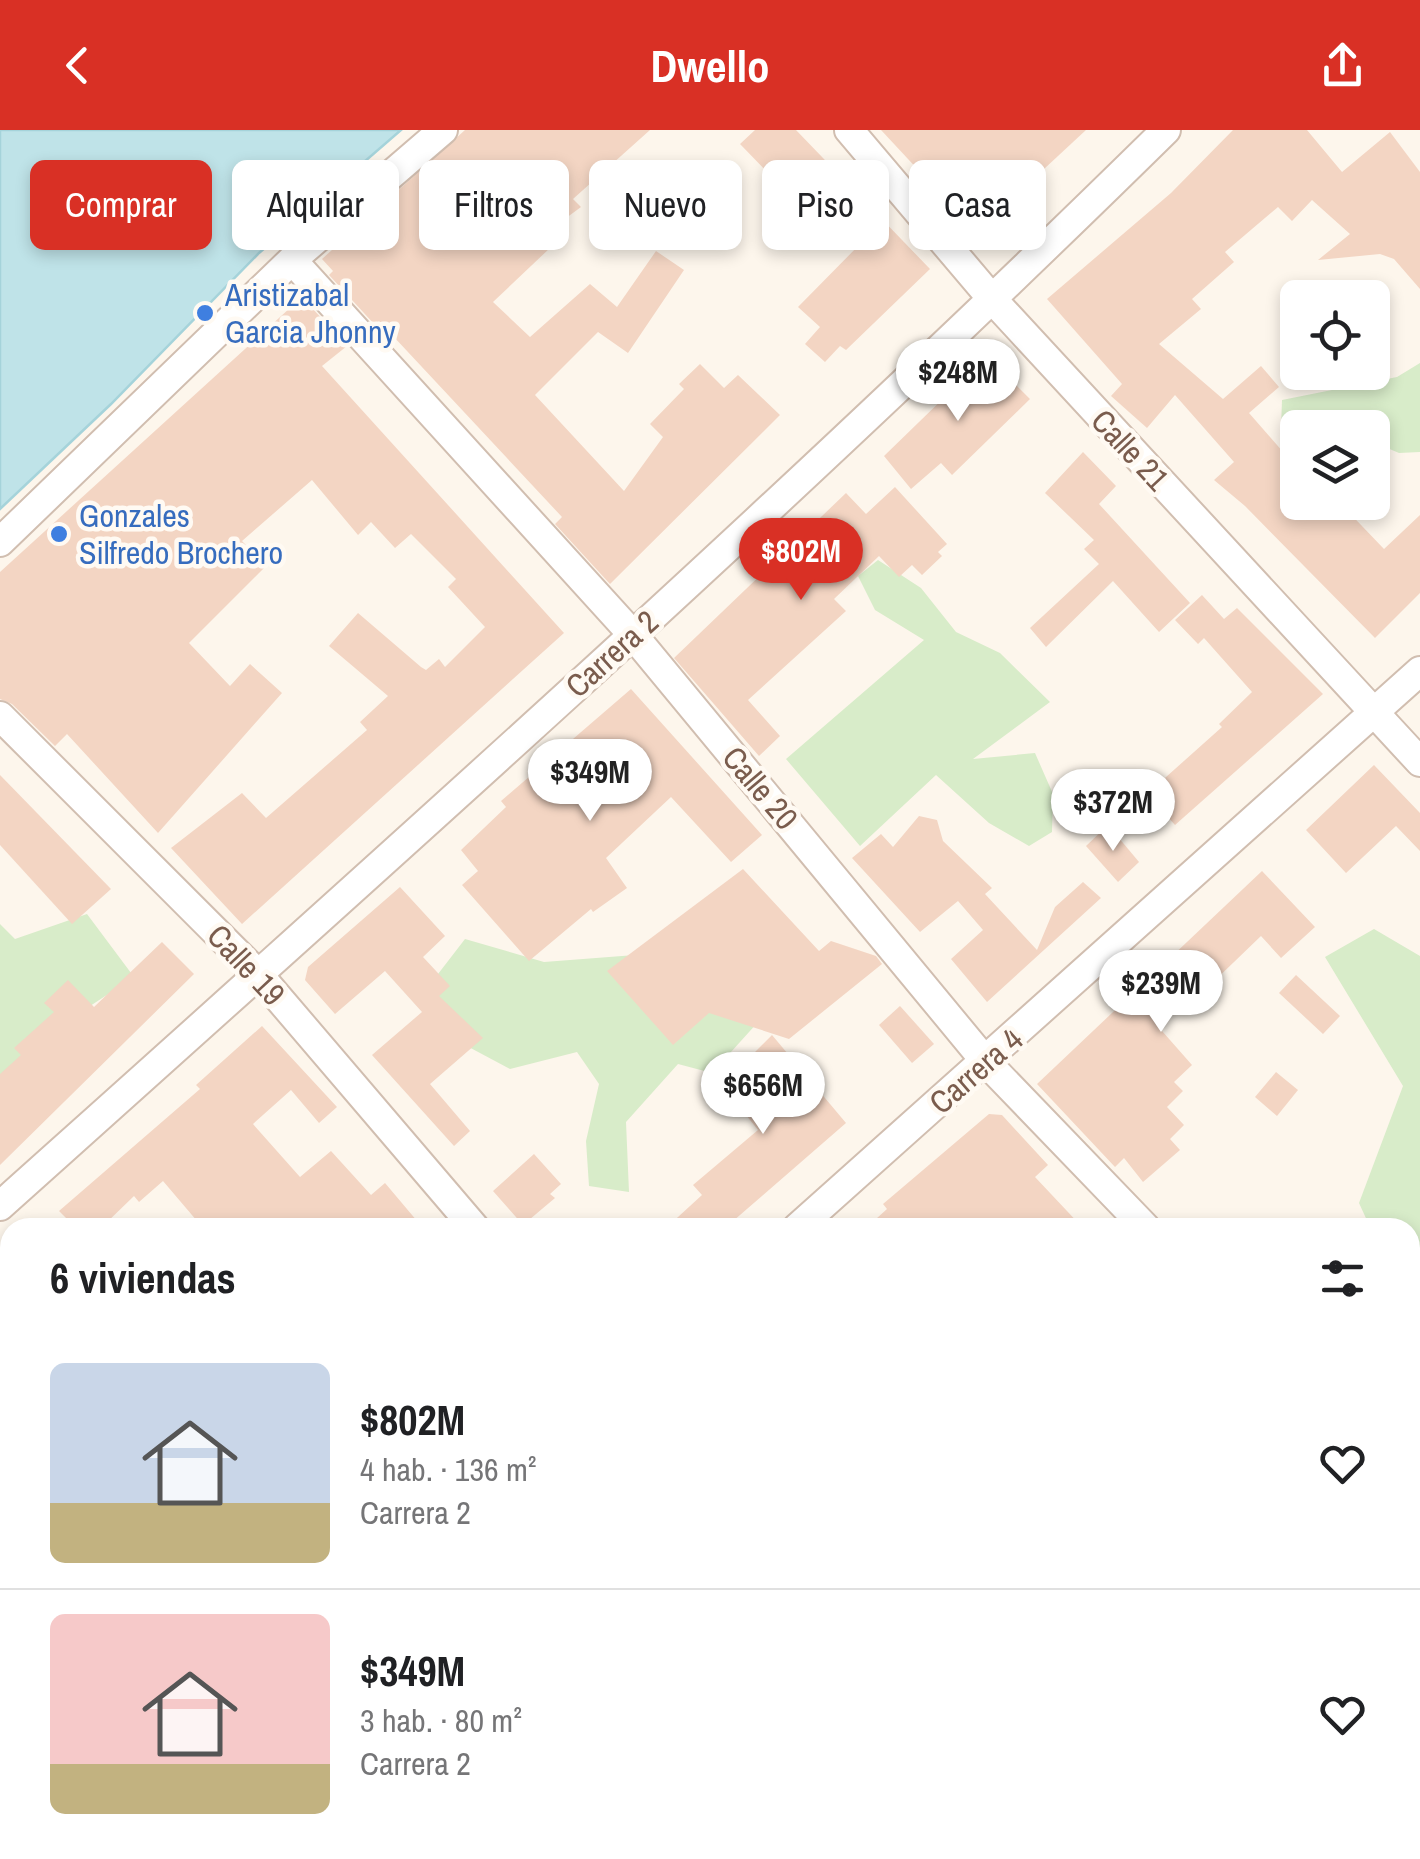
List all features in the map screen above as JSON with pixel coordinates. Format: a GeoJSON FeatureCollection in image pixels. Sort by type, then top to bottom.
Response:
{"type":"FeatureCollection","features":[{"type":"Feature","properties":{"kind":"street"},"geometry":{"type":"LineString","coordinates":[[0,542],[292,260],[442,130]]}},
{"type":"Feature","properties":{"kind":"street","name":"Calle 21"},"geometry":{"type":"LineString","coordinates":[[849,130],[993,300],[1420,762]]}},
{"type":"Feature","properties":{"kind":"street","name":"Carrera 2"},"geometry":{"type":"LineString","coordinates":[[0,1206],[634,635],[993,300],[1166,130]]}},
{"type":"Feature","properties":{"kind":"street","name":"Calle 20"},"geometry":{"type":"LineString","coordinates":[[292,260],[634,635],[986,1062],[1136,1218]]}},
{"type":"Feature","properties":{"kind":"street","name":"Carrera 4"},"geometry":{"type":"LineString","coordinates":[[808,1218],[1420,671]]}},
{"type":"Feature","properties":{"kind":"street","name":"Calle 19"},"geometry":{"type":"LineString","coordinates":[[0,716],[258,974],[467,1218]]}},
{"type":"Feature","properties":{"kind":"green space"},"geometry":{"type":"Polygon","coordinates":[[[1420,363],[1420,452],[1390,449],[1390,410],[1282,410],[1282,400],[1332,390],[1390,390],[1390,378],[1420,363]]]}},
{"type":"Feature","properties":{"kind":"green space"},"geometry":{"type":"Polygon","coordinates":[[[878,560],[921,588],[956,632],[1000,653],[1050,702],[973,759],[1035,753],[1053,794],[1052,832],[1029,846],[989,823],[936,775],[860,846],[786,759],[924,640],[875,610],[858,576],[878,560]]]}},
{"type":"Feature","properties":{"kind":"green space"},"geometry":{"type":"Polygon","coordinates":[[[87,914],[134,977],[78,1014],[0,1091],[0,924],[15,939],[87,914]]]}},
{"type":"Feature","properties":{"kind":"green space"},"geometry":{"type":"Polygon","coordinates":[[[1374,929],[1420,956],[1420,1218],[1366,1218],[1359,1203],[1403,1086],[1325,957],[1374,929]]]}},
{"type":"Feature","properties":{"kind":"green space"},"geometry":{"type":"Polygon","coordinates":[[[465,939],[544,962],[635,955],[759,1021],[712,1073],[678,1064],[626,1122],[629,1192],[589,1186],[586,1141],[599,1084],[577,1052],[510,1069],[465,1045],[428,987],[465,939]]]}},
{"type":"Feature","properties":{"kind":"water"},"geometry":{"type":"Polygon","coordinates":[[[0,130],[401,130],[366,160],[232,160],[232,250],[262,250],[111,404],[0,509],[0,130]]]}},
{"type":"Feature","properties":{"kind":"building"},"geometry":{"type":"Polygon","coordinates":[[[465,130],[650,130],[617,160],[589,160],[589,185],[573,199],[581,207],[569,216],[569,160],[432,160],[465,130]]]}},
{"type":"Feature","properties":{"kind":"building"},"geometry":{"type":"Polygon","coordinates":[[[755,130],[796,130],[825,160],[762,160],[762,167],[740,144],[755,130]]]}},
{"type":"Feature","properties":{"kind":"building"},"geometry":{"type":"Polygon","coordinates":[[[881,130],[1086,130],[1046,167],[1046,160],[909,160],[881,130]]]}},
{"type":"Feature","properties":{"kind":"building"},"geometry":{"type":"Polygon","coordinates":[[[1233,130],[1307,130],[1342,172],[1390,132],[1420,172],[1420,289],[1394,259],[1380,254],[1318,260],[1350,234],[1312,200],[1292,221],[1278,207],[1225,252],[1234,262],[1192,299],[1201,309],[1159,344],[1223,399],[1261,366],[1279,387],[1249,413],[1280,448],[1280,520],[1356,520],[1384,549],[1420,515],[1420,593],[1375,638],[1245,506],[1214,480],[1234,462],[1175,395],[1147,428],[1111,396],[1122,384],[1047,299],[1171,193],[1233,130]]]}},
{"type":"Feature","properties":{"kind":"building"},"geometry":{"type":"Polygon","coordinates":[[[419,171],[419,250],[548,250],[493,302],[530,337],[590,284],[617,307],[656,251],[684,270],[628,353],[598,332],[535,395],[624,491],[663,437],[650,424],[684,389],[679,384],[700,364],[724,388],[738,375],[780,415],[610,584],[555,524],[562,517],[379,321],[375,325],[329,275],[333,271],[322,259],[332,250],[399,250],[399,190],[419,171]]]}},
{"type":"Feature","properties":{"kind":"building"},"geometry":{"type":"Polygon","coordinates":[[[889,226],[930,269],[846,350],[840,346],[825,362],[805,344],[820,327],[798,307],[854,250],[889,250],[889,226]]]}},
{"type":"Feature","properties":{"kind":"building"},"geometry":{"type":"Polygon","coordinates":[[[302,297],[347,346],[322,366],[564,633],[242,924],[171,848],[242,793],[266,818],[367,730],[360,722],[388,696],[329,646],[358,613],[421,667],[426,670],[439,659],[445,667],[485,627],[448,587],[456,579],[411,534],[395,548],[371,522],[358,535],[312,480],[242,541],[266,566],[189,643],[230,686],[250,664],[282,693],[158,833],[67,734],[55,746],[12,704],[0,699],[0,572],[302,297]]]}},
{"type":"Feature","properties":{"kind":"building"},"geometry":{"type":"Polygon","coordinates":[[[987,356],[1030,399],[952,475],[941,463],[911,489],[884,456],[987,356]]]}},
{"type":"Feature","properties":{"kind":"building"},"geometry":{"type":"Polygon","coordinates":[[[1083,452],[1116,486],[1099,504],[1190,603],[1159,632],[1113,581],[1046,647],[1030,628],[1099,564],[1084,549],[1094,540],[1045,493],[1083,452]]]}},
{"type":"Feature","properties":{"kind":"building"},"geometry":{"type":"Polygon","coordinates":[[[895,487],[947,544],[938,552],[942,556],[922,575],[912,565],[899,577],[879,556],[834,599],[846,611],[748,700],[780,736],[759,756],[674,658],[846,493],[866,514],[895,487]]]}},
{"type":"Feature","properties":{"kind":"building"},"geometry":{"type":"Polygon","coordinates":[[[1202,595],[1224,619],[1237,608],[1323,694],[1175,825],[1147,794],[1222,727],[1219,724],[1252,692],[1204,638],[1198,644],[1175,620],[1202,595]]]}},
{"type":"Feature","properties":{"kind":"building"},"geometry":{"type":"Polygon","coordinates":[[[631,689],[762,835],[731,862],[671,797],[606,858],[627,888],[593,912],[591,909],[529,961],[462,885],[478,871],[461,850],[506,807],[501,801],[631,689]]]}},
{"type":"Feature","properties":{"kind":"building"},"geometry":{"type":"Polygon","coordinates":[[[1374,765],[1420,813],[1420,851],[1396,826],[1346,873],[1306,830],[1374,765]]]}},
{"type":"Feature","properties":{"kind":"building"},"geometry":{"type":"Polygon","coordinates":[[[0,775],[111,889],[72,924],[0,845],[0,775]]]}},
{"type":"Feature","properties":{"kind":"building"},"geometry":{"type":"Polygon","coordinates":[[[919,816],[937,820],[943,841],[992,888],[985,894],[1037,950],[1055,907],[1083,882],[1101,898],[987,1002],[951,959],[983,930],[958,901],[920,932],[852,858],[881,834],[893,847],[919,816]]]}},
{"type":"Feature","properties":{"kind":"building"},"geometry":{"type":"Polygon","coordinates":[[[1108,825],[1139,862],[1118,882],[1086,846],[1108,825]]]}},
{"type":"Feature","properties":{"kind":"building"},"geometry":{"type":"Polygon","coordinates":[[[743,869],[819,951],[831,941],[876,956],[882,964],[789,1039],[709,1013],[673,1045],[607,971],[743,869]]]}},
{"type":"Feature","properties":{"kind":"building"},"geometry":{"type":"Polygon","coordinates":[[[1262,871],[1315,927],[1281,958],[1261,936],[1207,988],[1200,981],[1155,1023],[1192,1065],[1174,1082],[1183,1091],[1167,1107],[1184,1125],[1170,1139],[1180,1150],[1143,1182],[1124,1158],[1115,1167],[1037,1084],[1262,871]]]}},
{"type":"Feature","properties":{"kind":"building"},"geometry":{"type":"Polygon","coordinates":[[[400,887],[445,936],[423,957],[450,986],[439,996],[483,1038],[430,1084],[470,1131],[454,1146],[372,1055],[422,1012],[385,971],[335,1014],[305,980],[308,967],[400,887]]]}},
{"type":"Feature","properties":{"kind":"building"},"geometry":{"type":"Polygon","coordinates":[[[162,942],[194,974],[0,1165],[0,1074],[21,1055],[14,1048],[54,1012],[44,1003],[68,980],[94,1007],[162,942]]]}},
{"type":"Feature","properties":{"kind":"building"},"geometry":{"type":"Polygon","coordinates":[[[1296,975],[1340,1016],[1323,1034],[1279,993],[1296,975]]]}},
{"type":"Feature","properties":{"kind":"building"},"geometry":{"type":"Polygon","coordinates":[[[900,1006],[934,1044],[912,1063],[879,1025],[900,1006]]]}},
{"type":"Feature","properties":{"kind":"building"},"geometry":{"type":"Polygon","coordinates":[[[262,1026],[337,1107],[319,1123],[291,1090],[253,1124],[300,1177],[331,1151],[371,1195],[385,1183],[415,1218],[194,1218],[163,1181],[139,1202],[134,1196],[111,1218],[66,1218],[59,1211],[200,1089],[196,1085],[262,1026]]]}},
{"type":"Feature","properties":{"kind":"building"},"geometry":{"type":"Polygon","coordinates":[[[772,1035],[846,1123],[737,1218],[677,1218],[702,1195],[693,1185],[758,1130],[722,1085],[772,1035]]]}},
{"type":"Feature","properties":{"kind":"building"},"geometry":{"type":"Polygon","coordinates":[[[1276,1072],[1298,1090],[1277,1116],[1255,1097],[1276,1072]]]}},
{"type":"Feature","properties":{"kind":"building"},"geometry":{"type":"Polygon","coordinates":[[[989,1114],[1002,1115],[1048,1165],[1035,1177],[1074,1218],[877,1218],[887,1209],[883,1204],[989,1114]]]}},
{"type":"Feature","properties":{"kind":"building"},"geometry":{"type":"Polygon","coordinates":[[[534,1154],[561,1184],[550,1194],[555,1198],[531,1218],[517,1218],[493,1191],[534,1154]]]}},
{"type":"Feature","properties":{"kind":"place","name":"Aristizabal Garcia Jhonny"},"geometry":{"type":"Point","coordinates":[205,313]}},
{"type":"Feature","properties":{"kind":"place","name":"Gonzales Silfredo Brochero"},"geometry":{"type":"Point","coordinates":[59,534]}}]}
